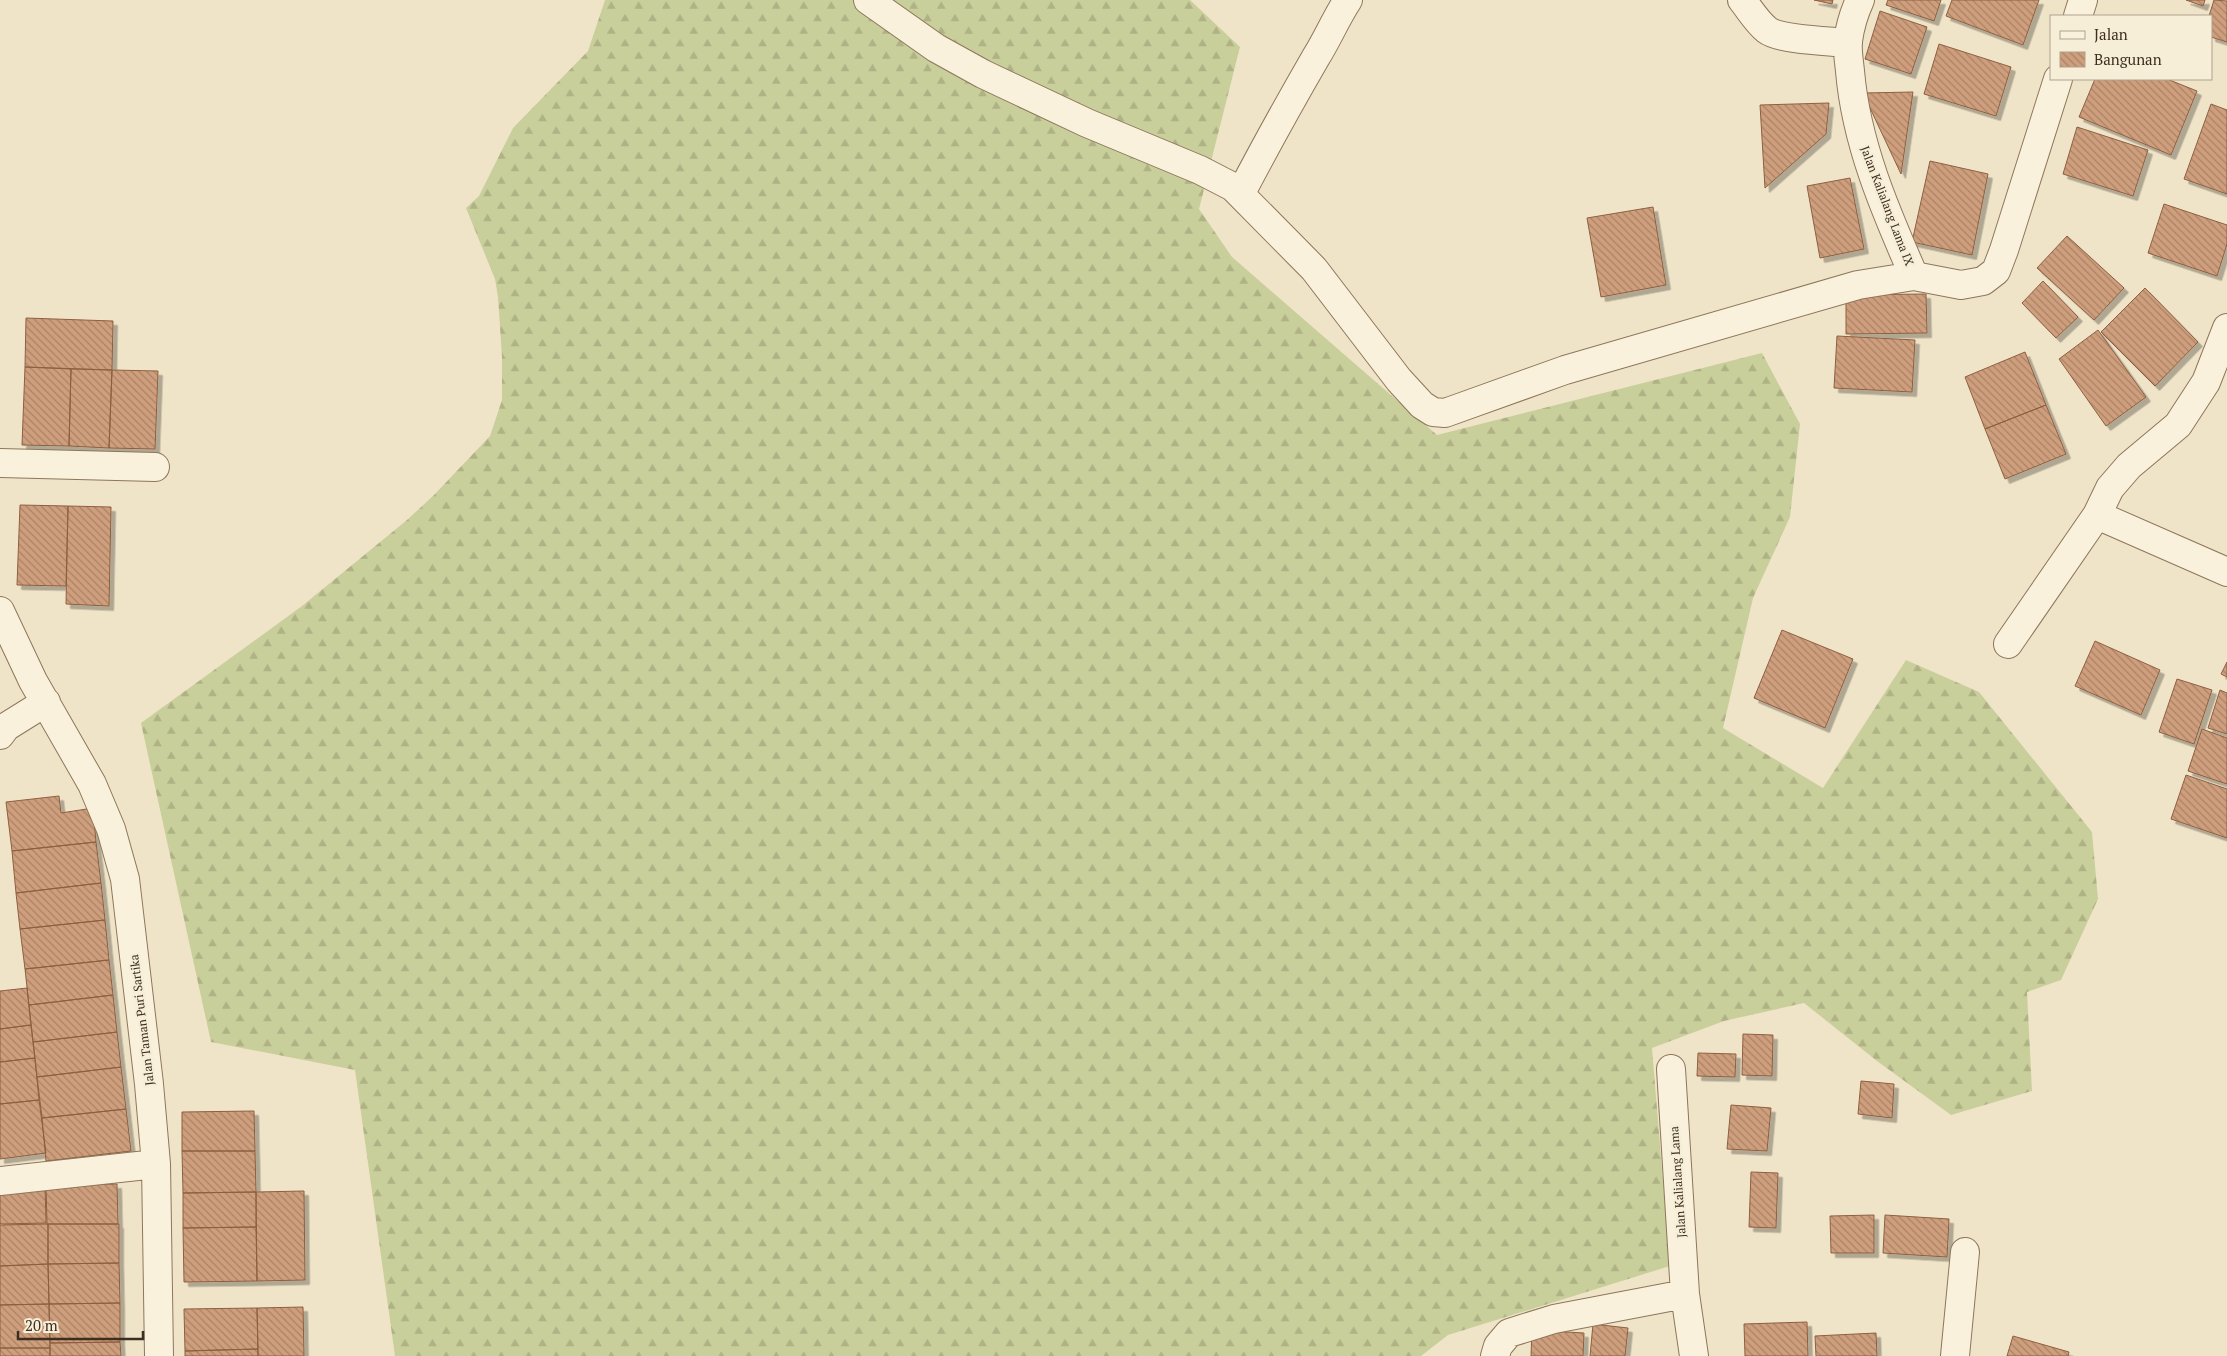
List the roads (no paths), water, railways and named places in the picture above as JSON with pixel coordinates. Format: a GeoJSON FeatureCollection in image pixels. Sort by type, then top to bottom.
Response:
{"type":"FeatureCollection","features":[{"type":"Feature","properties":{"kind":"street"},"geometry":{"type":"LineString","coordinates":[[868,0],[936,48],[983,74],[1087,123],[1200,170],[1241,193],[1314,269],[1399,380],[1422,405],[1433,412],[1445,413],[1565,370],[1841,290],[1914,276]]}},
{"type":"Feature","properties":{"kind":"street"},"geometry":{"type":"LineString","coordinates":[[1241,193],[1284,110],[1318,55],[1335,20],[1348,0]]}},
{"type":"Feature","properties":{"kind":"street"},"geometry":{"type":"LineString","coordinates":[[1742,0],[1766,30],[1772,33],[1848,43]]}},
{"type":"Feature","properties":{"kind":"street","name":"Jalan Kalialang Lama IX"},"geometry":{"type":"LineString","coordinates":[[1860,0],[1852,18],[1848,43],[1859,133],[1892,226],[1914,276],[1961,286],[1983,281],[1996,271],[2058,80]]}},
{"type":"Feature","properties":{"kind":"street"},"geometry":{"type":"LineString","coordinates":[[2078,15],[2083,0]]}},
{"type":"Feature","properties":{"kind":"street"},"geometry":{"type":"LineString","coordinates":[[2008,644],[2097,514],[2110,488],[2129,466],[2178,425],[2206,382],[2227,328]]}},
{"type":"Feature","properties":{"kind":"street"},"geometry":{"type":"LineString","coordinates":[[0,463],[155,467]]}},
{"type":"Feature","properties":{"kind":"street"},"geometry":{"type":"LineString","coordinates":[[2097,514],[2227,572]]}},
{"type":"Feature","properties":{"kind":"street","name":"Jalan Taman Puri Sartika"},"geometry":{"type":"LineString","coordinates":[[0,611],[32,681],[46,702],[92,784],[111,829],[125,879],[149,1084],[156,1164],[160,1356]]}},
{"type":"Feature","properties":{"kind":"street"},"geometry":{"type":"LineString","coordinates":[[2,729],[46,702]]}},
{"type":"Feature","properties":{"kind":"street","name":"Jalan Kalialang Lama"},"geometry":{"type":"LineString","coordinates":[[1671,1069],[1685,1294],[1694,1356]]}},
{"type":"Feature","properties":{"kind":"street"},"geometry":{"type":"LineString","coordinates":[[0,1181],[156,1164]]}},
{"type":"Feature","properties":{"kind":"street"},"geometry":{"type":"LineString","coordinates":[[1955,1356],[1965,1252]]}},
{"type":"Feature","properties":{"kind":"street"},"geometry":{"type":"LineString","coordinates":[[1495,1356],[1498,1346],[1509,1334],[1554,1319],[1685,1294]]}}]}
